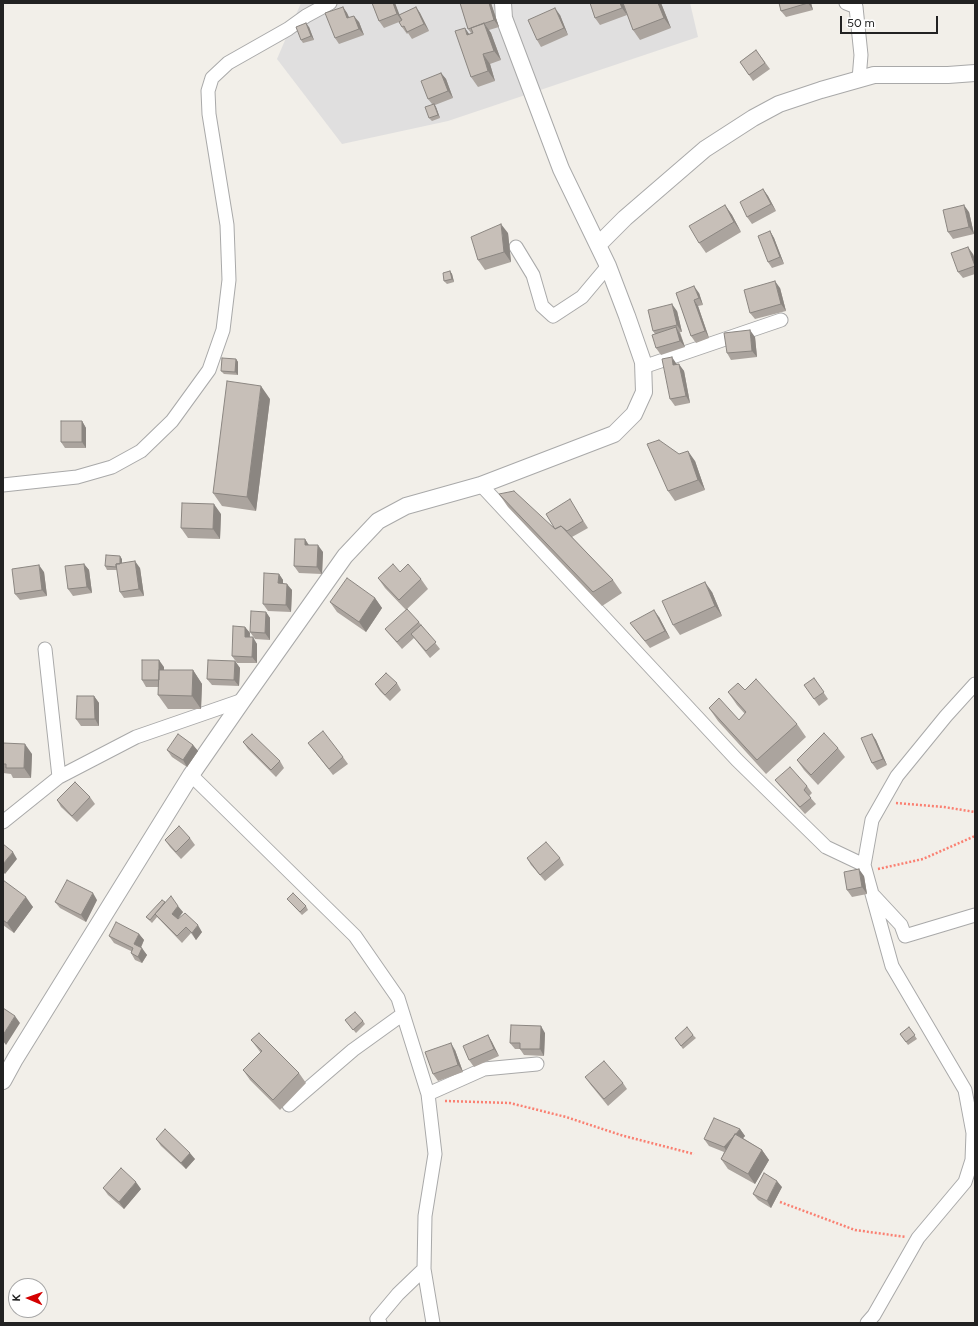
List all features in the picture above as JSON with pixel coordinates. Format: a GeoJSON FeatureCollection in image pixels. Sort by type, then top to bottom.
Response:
{"type":"FeatureCollection","features":[{"type":"Feature","properties":{"kind":"street"},"geometry":{"type":"LineString","coordinates":[[3,485],[77,477],[112,467],[141,451],[172,422],[209,370],[223,330],[229,280],[227,225],[209,114],[208,91],[212,78],[228,63],[330,3]]}},
{"type":"Feature","properties":{"kind":"street"},"geometry":{"type":"LineString","coordinates":[[3,1081],[15,1059],[191,775],[345,556],[378,521],[406,506],[481,485],[614,434],[634,414],[644,392],[643,362],[608,266],[561,169],[504,18],[503,3]]}},
{"type":"Feature","properties":{"kind":"street"},"geometry":{"type":"LineString","coordinates":[[846,3],[856,7],[861,54],[859,79]]}},
{"type":"Feature","properties":{"kind":"street"},"geometry":{"type":"LineString","coordinates":[[598,245],[625,218],[705,149],[753,118],[779,104],[874,75],[948,75],[975,73]]}},
{"type":"Feature","properties":{"kind":"street"},"geometry":{"type":"LineString","coordinates":[[516,246],[533,275],[542,306],[552,316],[582,297],[608,266]]}},
{"type":"Feature","properties":{"kind":"street"},"geometry":{"type":"LineString","coordinates":[[643,367],[781,320]]}},
{"type":"Feature","properties":{"kind":"street"},"geometry":{"type":"LineString","coordinates":[[481,485],[737,760],[826,847],[865,868]]}},
{"type":"Feature","properties":{"kind":"street"},"geometry":{"type":"LineString","coordinates":[[45,649],[59,777]]}},
{"type":"Feature","properties":{"kind":"street"},"geometry":{"type":"LineString","coordinates":[[867,1323],[874,1315],[918,1238],[965,1182],[972,1160],[973,1133],[965,1090],[892,966],[865,868],[872,820],[897,776],[946,716],[975,684]]}},
{"type":"Feature","properties":{"kind":"street"},"geometry":{"type":"LineString","coordinates":[[3,822],[59,777],[136,737],[243,700]]}},
{"type":"Feature","properties":{"kind":"street"},"geometry":{"type":"LineString","coordinates":[[191,775],[355,936],[398,998],[428,1098],[435,1154],[424,1216],[424,1269],[433,1323]]}},
{"type":"Feature","properties":{"kind":"street"},"geometry":{"type":"LineString","coordinates":[[872,895],[901,925],[905,936],[975,915]]}},
{"type":"Feature","properties":{"kind":"street"},"geometry":{"type":"LineString","coordinates":[[289,1105],[352,1050],[403,1014]]}},
{"type":"Feature","properties":{"kind":"street"},"geometry":{"type":"LineString","coordinates":[[428,1098],[484,1069],[537,1064]]}},
{"type":"Feature","properties":{"kind":"street"},"geometry":{"type":"LineString","coordinates":[[380,1323],[377,1319],[398,1294],[424,1269]]}},
{"type":"Feature","properties":{"kind":"path"},"geometry":{"type":"LineString","coordinates":[[883,801],[944,807],[975,812]]}},
{"type":"Feature","properties":{"kind":"path"},"geometry":{"type":"LineString","coordinates":[[865,868],[923,859],[975,836]]}},
{"type":"Feature","properties":{"kind":"path"},"geometry":{"type":"LineString","coordinates":[[428,1098],[445,1101],[510,1103],[566,1117],[624,1136],[694,1154]]}},
{"type":"Feature","properties":{"kind":"path"},"geometry":{"type":"LineString","coordinates":[[780,1202],[855,1230],[918,1238]]}},
{"type":"Feature","properties":{"kind":"shaded area"},"geometry":{"type":"Polygon","coordinates":[[[301,3],[690,3],[698,37],[448,121],[342,144],[277,59],[301,3]]]}},
{"type":"Feature","properties":{"kind":"building"},"geometry":{"type":"Polygon","coordinates":[[[372,3],[393,3],[397,14],[379,21],[372,3]]]}},
{"type":"Feature","properties":{"kind":"building"},"geometry":{"type":"Polygon","coordinates":[[[460,3],[489,3],[494,20],[468,29],[460,3]]]}},
{"type":"Feature","properties":{"kind":"building"},"geometry":{"type":"Polygon","coordinates":[[[590,3],[620,3],[622,8],[595,18],[590,3]]]}},
{"type":"Feature","properties":{"kind":"building"},"geometry":{"type":"Polygon","coordinates":[[[623,3],[658,3],[664,18],[633,30],[623,3]]]}},
{"type":"Feature","properties":{"kind":"building"},"geometry":{"type":"Polygon","coordinates":[[[779,3],[808,3],[781,11],[779,3]]]}},
{"type":"Feature","properties":{"kind":"building"},"geometry":{"type":"Polygon","coordinates":[[[343,7],[347,18],[354,16],[359,29],[335,38],[325,13],[343,7]]]}},
{"type":"Feature","properties":{"kind":"building"},"geometry":{"type":"Polygon","coordinates":[[[416,7],[424,24],[407,32],[404,26],[402,27],[399,22],[402,20],[399,15],[416,7]]]}},
{"type":"Feature","properties":{"kind":"building"},"geometry":{"type":"Polygon","coordinates":[[[555,8],[564,28],[537,40],[528,20],[555,8]]]}},
{"type":"Feature","properties":{"kind":"building"},"geometry":{"type":"Polygon","coordinates":[[[306,23],[311,36],[301,40],[296,27],[306,23]]]}},
{"type":"Feature","properties":{"kind":"building"},"geometry":{"type":"Polygon","coordinates":[[[484,23],[494,51],[483,54],[488,71],[471,77],[455,31],[465,28],[467,35],[473,33],[471,28],[484,23]]]}},
{"type":"Feature","properties":{"kind":"building"},"geometry":{"type":"Polygon","coordinates":[[[756,50],[765,63],[749,75],[740,62],[756,50]]]}},
{"type":"Feature","properties":{"kind":"building"},"geometry":{"type":"Polygon","coordinates":[[[441,73],[448,91],[428,99],[421,81],[441,73]]]}},
{"type":"Feature","properties":{"kind":"building"},"geometry":{"type":"Polygon","coordinates":[[[434,104],[438,115],[429,118],[425,107],[434,104]]]}},
{"type":"Feature","properties":{"kind":"building"},"geometry":{"type":"Polygon","coordinates":[[[763,189],[771,204],[747,217],[740,202],[763,189]]]}},
{"type":"Feature","properties":{"kind":"building"},"geometry":{"type":"Polygon","coordinates":[[[725,205],[734,222],[699,243],[689,226],[725,205]]]}},
{"type":"Feature","properties":{"kind":"building"},"geometry":{"type":"Polygon","coordinates":[[[964,205],[969,227],[948,232],[943,210],[964,205]]]}},
{"type":"Feature","properties":{"kind":"building"},"geometry":{"type":"Polygon","coordinates":[[[501,224],[504,252],[478,260],[471,237],[501,224]]]}},
{"type":"Feature","properties":{"kind":"building"},"geometry":{"type":"Polygon","coordinates":[[[770,231],[780,257],[768,262],[758,236],[770,231]]]}},
{"type":"Feature","properties":{"kind":"building"},"geometry":{"type":"Polygon","coordinates":[[[968,247],[975,266],[958,272],[951,253],[968,247]]]}},
{"type":"Feature","properties":{"kind":"building"},"geometry":{"type":"Polygon","coordinates":[[[450,271],[452,279],[444,281],[443,273],[450,271]]]}},
{"type":"Feature","properties":{"kind":"building"},"geometry":{"type":"Polygon","coordinates":[[[775,281],[781,304],[750,313],[744,290],[775,281]]]}},
{"type":"Feature","properties":{"kind":"building"},"geometry":{"type":"Polygon","coordinates":[[[694,286],[699,298],[694,300],[705,331],[691,336],[676,293],[694,286]]]}},
{"type":"Feature","properties":{"kind":"building"},"geometry":{"type":"Polygon","coordinates":[[[672,304],[677,325],[653,331],[648,310],[672,304]]]}},
{"type":"Feature","properties":{"kind":"building"},"geometry":{"type":"Polygon","coordinates":[[[676,327],[680,341],[656,348],[652,335],[676,327]]]}},
{"type":"Feature","properties":{"kind":"building"},"geometry":{"type":"Polygon","coordinates":[[[750,330],[752,351],[727,353],[724,333],[750,330]]]}},
{"type":"Feature","properties":{"kind":"building"},"geometry":{"type":"Polygon","coordinates":[[[672,357],[673,365],[679,364],[686,396],[670,399],[662,359],[672,357]]]}},
{"type":"Feature","properties":{"kind":"building"},"geometry":{"type":"Polygon","coordinates":[[[222,358],[236,359],[235,372],[221,371],[222,358]]]}},
{"type":"Feature","properties":{"kind":"building"},"geometry":{"type":"Polygon","coordinates":[[[227,381],[261,386],[247,497],[213,493],[227,381]]]}},
{"type":"Feature","properties":{"kind":"building"},"geometry":{"type":"Polygon","coordinates":[[[61,421],[82,421],[82,442],[61,442],[61,421]]]}},
{"type":"Feature","properties":{"kind":"building"},"geometry":{"type":"Polygon","coordinates":[[[659,440],[679,454],[688,451],[698,480],[668,491],[647,444],[659,440]]]}},
{"type":"Feature","properties":{"kind":"building"},"geometry":{"type":"Polygon","coordinates":[[[514,491],[555,529],[561,526],[613,580],[593,592],[499,494],[514,491]]]}},
{"type":"Feature","properties":{"kind":"building"},"geometry":{"type":"Polygon","coordinates":[[[570,499],[583,521],[567,531],[561,526],[555,529],[546,514],[570,499]]]}},
{"type":"Feature","properties":{"kind":"building"},"geometry":{"type":"Polygon","coordinates":[[[182,503],[214,504],[213,529],[181,528],[182,503]]]}},
{"type":"Feature","properties":{"kind":"building"},"geometry":{"type":"Polygon","coordinates":[[[295,539],[305,539],[305,545],[318,545],[317,567],[294,566],[295,539]]]}},
{"type":"Feature","properties":{"kind":"building"},"geometry":{"type":"Polygon","coordinates":[[[106,555],[120,556],[120,564],[116,564],[116,567],[105,566],[106,555]]]}},
{"type":"Feature","properties":{"kind":"building"},"geometry":{"type":"Polygon","coordinates":[[[135,561],[139,589],[120,592],[116,564],[135,561]]]}},
{"type":"Feature","properties":{"kind":"building"},"geometry":{"type":"Polygon","coordinates":[[[84,564],[87,587],[68,589],[65,566],[84,564]]]}},
{"type":"Feature","properties":{"kind":"building"},"geometry":{"type":"Polygon","coordinates":[[[393,564],[400,572],[408,564],[421,579],[399,600],[378,578],[393,564]]]}},
{"type":"Feature","properties":{"kind":"building"},"geometry":{"type":"Polygon","coordinates":[[[39,565],[42,590],[15,594],[12,569],[39,565]]]}},
{"type":"Feature","properties":{"kind":"building"},"geometry":{"type":"Polygon","coordinates":[[[264,573],[279,574],[278,583],[287,584],[286,605],[263,604],[264,573]]]}},
{"type":"Feature","properties":{"kind":"building"},"geometry":{"type":"Polygon","coordinates":[[[347,578],[375,598],[359,622],[330,602],[347,578]]]}},
{"type":"Feature","properties":{"kind":"building"},"geometry":{"type":"Polygon","coordinates":[[[705,582],[715,606],[673,625],[662,601],[705,582]]]}},
{"type":"Feature","properties":{"kind":"building"},"geometry":{"type":"Polygon","coordinates":[[[407,609],[419,622],[397,642],[385,629],[407,609]]]}},
{"type":"Feature","properties":{"kind":"building"},"geometry":{"type":"Polygon","coordinates":[[[654,610],[665,631],[645,641],[630,623],[654,610]]]}},
{"type":"Feature","properties":{"kind":"building"},"geometry":{"type":"Polygon","coordinates":[[[251,611],[266,612],[265,633],[250,632],[251,611]]]}},
{"type":"Feature","properties":{"kind":"building"},"geometry":{"type":"Polygon","coordinates":[[[421,625],[436,642],[426,651],[411,634],[421,625]]]}},
{"type":"Feature","properties":{"kind":"building"},"geometry":{"type":"Polygon","coordinates":[[[233,626],[245,627],[245,637],[253,637],[252,657],[232,656],[233,626]]]}},
{"type":"Feature","properties":{"kind":"building"},"geometry":{"type":"Polygon","coordinates":[[[142,660],[159,660],[159,680],[142,680],[142,660]]]}},
{"type":"Feature","properties":{"kind":"building"},"geometry":{"type":"Polygon","coordinates":[[[208,660],[235,661],[234,680],[207,679],[208,660]]]}},
{"type":"Feature","properties":{"kind":"building"},"geometry":{"type":"Polygon","coordinates":[[[159,670],[193,670],[192,696],[158,695],[159,670]]]}},
{"type":"Feature","properties":{"kind":"building"},"geometry":{"type":"Polygon","coordinates":[[[386,673],[397,683],[385,695],[375,684],[386,673]]]}},
{"type":"Feature","properties":{"kind":"building"},"geometry":{"type":"Polygon","coordinates":[[[814,678],[824,692],[814,699],[804,685],[814,678]]]}},
{"type":"Feature","properties":{"kind":"building"},"geometry":{"type":"Polygon","coordinates":[[[756,679],[797,724],[757,760],[709,708],[719,698],[739,720],[746,712],[728,692],[738,683],[745,690],[756,679]]]}},
{"type":"Feature","properties":{"kind":"building"},"geometry":{"type":"Polygon","coordinates":[[[77,696],[94,696],[95,719],[76,719],[77,696]]]}},
{"type":"Feature","properties":{"kind":"building"},"geometry":{"type":"Polygon","coordinates":[[[323,731],[343,757],[329,769],[308,743],[323,731]]]}},
{"type":"Feature","properties":{"kind":"building"},"geometry":{"type":"Polygon","coordinates":[[[824,733],[838,748],[811,775],[797,760],[824,733]]]}},
{"type":"Feature","properties":{"kind":"building"},"geometry":{"type":"Polygon","coordinates":[[[178,734],[193,745],[183,760],[167,750],[178,734]]]}},
{"type":"Feature","properties":{"kind":"building"},"geometry":{"type":"Polygon","coordinates":[[[252,734],[280,761],[271,770],[243,742],[252,734]]]}},
{"type":"Feature","properties":{"kind":"building"},"geometry":{"type":"Polygon","coordinates":[[[872,734],[883,759],[872,763],[861,738],[872,734]]]}},
{"type":"Feature","properties":{"kind":"building"},"geometry":{"type":"Polygon","coordinates":[[[3,743],[25,744],[24,768],[6,768],[6,764],[3,764],[3,743]]]}},
{"type":"Feature","properties":{"kind":"building"},"geometry":{"type":"Polygon","coordinates":[[[790,767],[807,786],[804,790],[811,798],[800,807],[775,780],[790,767]]]}},
{"type":"Feature","properties":{"kind":"building"},"geometry":{"type":"Polygon","coordinates":[[[75,782],[90,797],[72,816],[57,800],[75,782]]]}},
{"type":"Feature","properties":{"kind":"building"},"geometry":{"type":"Polygon","coordinates":[[[179,826],[190,838],[176,852],[165,840],[179,826]]]}},
{"type":"Feature","properties":{"kind":"building"},"geometry":{"type":"Polygon","coordinates":[[[546,842],[560,858],[540,875],[527,858],[546,842]]]}},
{"type":"Feature","properties":{"kind":"building"},"geometry":{"type":"Polygon","coordinates":[[[3,844],[13,852],[3,864],[3,844]]]}},
{"type":"Feature","properties":{"kind":"building"},"geometry":{"type":"Polygon","coordinates":[[[859,869],[862,887],[847,890],[844,872],[859,869]]]}},
{"type":"Feature","properties":{"kind":"building"},"geometry":{"type":"Polygon","coordinates":[[[3,880],[26,897],[7,923],[3,920],[3,880]]]}},
{"type":"Feature","properties":{"kind":"building"},"geometry":{"type":"Polygon","coordinates":[[[67,880],[93,893],[81,915],[55,902],[67,880]]]}},
{"type":"Feature","properties":{"kind":"building"},"geometry":{"type":"Polygon","coordinates":[[[293,893],[306,906],[300,912],[287,899],[293,893]]]}},
{"type":"Feature","properties":{"kind":"building"},"geometry":{"type":"Polygon","coordinates":[[[171,896],[178,906],[172,914],[178,919],[185,913],[198,925],[192,933],[186,927],[177,936],[155,914],[171,896]]]}},
{"type":"Feature","properties":{"kind":"building"},"geometry":{"type":"Polygon","coordinates":[[[162,900],[165,902],[150,920],[146,917],[162,900]]]}},
{"type":"Feature","properties":{"kind":"building"},"geometry":{"type":"Polygon","coordinates":[[[116,922],[139,934],[134,944],[142,948],[138,957],[131,953],[133,948],[109,936],[116,922]]]}},
{"type":"Feature","properties":{"kind":"building"},"geometry":{"type":"Polygon","coordinates":[[[3,1008],[15,1016],[3,1035],[3,1008]]]}},
{"type":"Feature","properties":{"kind":"building"},"geometry":{"type":"Polygon","coordinates":[[[355,1012],[363,1021],[353,1030],[345,1020],[355,1012]]]}},
{"type":"Feature","properties":{"kind":"building"},"geometry":{"type":"Polygon","coordinates":[[[511,1025],[541,1026],[540,1049],[520,1049],[520,1043],[510,1043],[511,1025]]]}},
{"type":"Feature","properties":{"kind":"building"},"geometry":{"type":"Polygon","coordinates":[[[687,1027],[693,1035],[681,1046],[675,1038],[687,1027]]]}},
{"type":"Feature","properties":{"kind":"building"},"geometry":{"type":"Polygon","coordinates":[[[909,1027],[915,1035],[906,1042],[900,1034],[909,1027]]]}},
{"type":"Feature","properties":{"kind":"building"},"geometry":{"type":"Polygon","coordinates":[[[259,1033],[299,1073],[273,1100],[243,1070],[262,1051],[251,1040],[259,1033]]]}},
{"type":"Feature","properties":{"kind":"building"},"geometry":{"type":"Polygon","coordinates":[[[488,1035],[494,1049],[469,1060],[463,1046],[488,1035]]]}},
{"type":"Feature","properties":{"kind":"building"},"geometry":{"type":"Polygon","coordinates":[[[451,1043],[458,1065],[433,1074],[425,1052],[451,1043]]]}},
{"type":"Feature","properties":{"kind":"building"},"geometry":{"type":"Polygon","coordinates":[[[604,1061],[623,1083],[604,1099],[585,1077],[604,1061]]]}},
{"type":"Feature","properties":{"kind":"building"},"geometry":{"type":"Polygon","coordinates":[[[714,1118],[740,1129],[724,1147],[704,1139],[714,1118]]]}},
{"type":"Feature","properties":{"kind":"building"},"geometry":{"type":"Polygon","coordinates":[[[165,1129],[190,1153],[181,1163],[156,1139],[165,1129]]]}},
{"type":"Feature","properties":{"kind":"building"},"geometry":{"type":"Polygon","coordinates":[[[735,1134],[762,1150],[748,1174],[721,1159],[735,1134]]]}},
{"type":"Feature","properties":{"kind":"building"},"geometry":{"type":"Polygon","coordinates":[[[121,1168],[136,1182],[119,1202],[103,1188],[121,1168]]]}},
{"type":"Feature","properties":{"kind":"building"},"geometry":{"type":"Polygon","coordinates":[[[764,1173],[777,1181],[767,1201],[753,1194],[764,1173]]]}}]}
